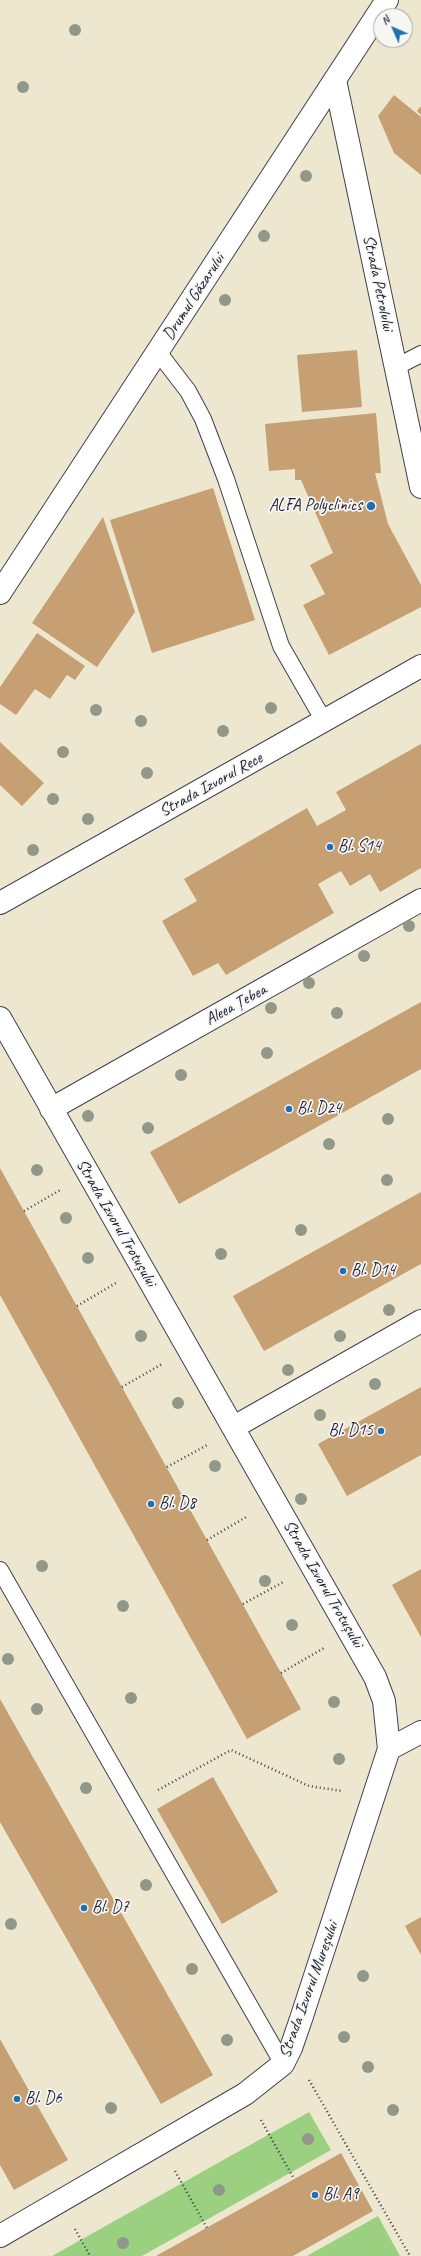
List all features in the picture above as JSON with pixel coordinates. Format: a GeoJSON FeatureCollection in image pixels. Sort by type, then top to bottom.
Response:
{"type":"FeatureCollection","features":[{"type":"Feature","properties":{"kind":"street","name":"Drumul Găzarului"},"geometry":{"type":"LineString","coordinates":[[3,582],[158,352],[387,0]]}},
{"type":"Feature","properties":{"kind":"street","name":"Strada Petrolului"},"geometry":{"type":"LineString","coordinates":[[335,80],[421,487]]}},
{"type":"Feature","properties":{"kind":"street","name":"Strada Izvorul Rece"},"geometry":{"type":"LineString","coordinates":[[0,903],[421,666]]}},
{"type":"Feature","properties":{"kind":"street","name":"Aleea Țebea"},"geometry":{"type":"LineString","coordinates":[[51,1109],[421,900]]}},
{"type":"Feature","properties":{"kind":"street","name":"Strada Izvorul Trotușului"},"geometry":{"type":"LineString","coordinates":[[0,1018],[375,1677],[384,1701],[389,1749]]}},
{"type":"Feature","properties":{"kind":"street"},"geometry":{"type":"LineString","coordinates":[[234,1428],[421,1321]]}},
{"type":"Feature","properties":{"kind":"street"},"geometry":{"type":"LineString","coordinates":[[389,1749],[421,1732]]}},
{"type":"Feature","properties":{"kind":"street","name":"Strada Izvorul Mureșului"},"geometry":{"type":"LineString","coordinates":[[0,2236],[245,2094],[287,2056],[389,1749]]}},
{"type":"Feature","properties":{"kind":"lane"},"geometry":{"type":"LineString","coordinates":[[158,352],[188,391],[203,419],[226,479],[281,646],[324,720]]}},
{"type":"Feature","properties":{"kind":"lane"},"geometry":{"type":"LineString","coordinates":[[396,367],[421,354]]}},
{"type":"Feature","properties":{"kind":"lane"},"geometry":{"type":"LineString","coordinates":[[0,1570],[134,1804],[287,2056]]}},
{"type":"Feature","properties":{"kind":"path"},"geometry":{"type":"LineString","coordinates":[[24,1211],[88,1174]]}},
{"type":"Feature","properties":{"kind":"path"},"geometry":{"type":"LineString","coordinates":[[76,1306],[143,1268]]}},
{"type":"Feature","properties":{"kind":"path"},"geometry":{"type":"LineString","coordinates":[[122,1387],[188,1349]]}},
{"type":"Feature","properties":{"kind":"path"},"geometry":{"type":"LineString","coordinates":[[167,1467],[234,1428]]}},
{"type":"Feature","properties":{"kind":"path"},"geometry":{"type":"LineString","coordinates":[[207,1540],[276,1501]]}},
{"type":"Feature","properties":{"kind":"path"},"geometry":{"type":"LineString","coordinates":[[243,1604],[313,1566]]}},
{"type":"Feature","properties":{"kind":"path"},"geometry":{"type":"LineString","coordinates":[[281,1673],[351,1633]]}},
{"type":"Feature","properties":{"kind":"path"},"geometry":{"type":"LineString","coordinates":[[134,1804],[231,1750],[310,1786],[374,1796]]}},
{"type":"Feature","properties":{"kind":"path"},"geometry":{"type":"LineString","coordinates":[[287,2056],[410,2256]]}},
{"type":"Feature","properties":{"kind":"path"},"geometry":{"type":"LineString","coordinates":[[245,2094],[294,2179]]}},
{"type":"Feature","properties":{"kind":"path"},"geometry":{"type":"LineString","coordinates":[[159,2144],[207,2228]]}},
{"type":"Feature","properties":{"kind":"green space"},"geometry":{"type":"Polygon","coordinates":[[[309,2112],[331,2150],[142,2256],[52,2256],[309,2112]]]}},
{"type":"Feature","properties":{"kind":"green space"},"geometry":{"type":"Polygon","coordinates":[[[378,2216],[400,2256],[307,2256],[378,2216]]]}},
{"type":"Feature","properties":{"kind":"building"},"geometry":{"type":"Polygon","coordinates":[[[394,95],[421,117],[421,175],[394,153],[378,116],[394,95]]]}},
{"type":"Feature","properties":{"kind":"building"},"geometry":{"type":"Polygon","coordinates":[[[421,106],[421,115],[417,111],[421,106]]]}},
{"type":"Feature","properties":{"kind":"building"},"geometry":{"type":"Polygon","coordinates":[[[357,350],[362,407],[302,412],[297,355],[357,350]]]}},
{"type":"Feature","properties":{"kind":"building"},"geometry":{"type":"Polygon","coordinates":[[[376,413],[381,473],[375,473],[388,524],[421,585],[421,607],[329,655],[303,605],[325,594],[310,565],[333,553],[301,480],[295,480],[295,469],[269,471],[265,424],[376,413]]]}},
{"type":"Feature","properties":{"kind":"building"},"geometry":{"type":"Polygon","coordinates":[[[213,488],[255,620],[152,653],[110,520],[213,488]]]}},
{"type":"Feature","properties":{"kind":"building"},"geometry":{"type":"Polygon","coordinates":[[[103,517],[135,612],[97,667],[32,623],[103,517]]]}},
{"type":"Feature","properties":{"kind":"building"},"geometry":{"type":"Polygon","coordinates":[[[37,633],[85,666],[75,680],[67,675],[50,699],[35,689],[16,715],[0,704],[0,687],[37,633]]]}},
{"type":"Feature","properties":{"kind":"building"},"geometry":{"type":"Polygon","coordinates":[[[0,742],[44,783],[22,806],[0,785],[0,742]]]}},
{"type":"Feature","properties":{"kind":"building","name":"Bl. S14"},"geometry":{"type":"Polygon","coordinates":[[[421,744],[421,868],[380,892],[370,874],[350,886],[341,871],[318,884],[334,913],[226,975],[218,963],[193,976],[162,921],[197,901],[184,879],[307,808],[317,826],[346,810],[336,792],[421,744]]]}},
{"type":"Feature","properties":{"kind":"building","name":"Bl. D24"},"geometry":{"type":"Polygon","coordinates":[[[421,1002],[421,1069],[179,1204],[150,1152],[421,1002]]]}},
{"type":"Feature","properties":{"kind":"building","name":"Bl. D8"},"geometry":{"type":"Polygon","coordinates":[[[0,1168],[301,1709],[247,1739],[0,1295],[0,1168]]]}},
{"type":"Feature","properties":{"kind":"building","name":"Bl. D14"},"geometry":{"type":"Polygon","coordinates":[[[421,1192],[421,1264],[264,1351],[233,1296],[421,1192]]]}},
{"type":"Feature","properties":{"kind":"building","name":"Bl. D15"},"geometry":{"type":"Polygon","coordinates":[[[421,1387],[421,1455],[347,1496],[318,1444],[421,1387]]]}},
{"type":"Feature","properties":{"kind":"building"},"geometry":{"type":"Polygon","coordinates":[[[421,1569],[421,1637],[392,1585],[421,1569]]]}},
{"type":"Feature","properties":{"kind":"building","name":"Bl. D7"},"geometry":{"type":"Polygon","coordinates":[[[0,1699],[213,2075],[161,2104],[0,1822],[0,1699]]]}},
{"type":"Feature","properties":{"kind":"building"},"geometry":{"type":"Polygon","coordinates":[[[213,1777],[278,1892],[222,1924],[157,1809],[213,1777]]]}},
{"type":"Feature","properties":{"kind":"building"},"geometry":{"type":"Polygon","coordinates":[[[421,1917],[421,1955],[405,1926],[421,1917]]]}},
{"type":"Feature","properties":{"kind":"building","name":"Bl. D6"},"geometry":{"type":"Polygon","coordinates":[[[0,2039],[68,2160],[14,2190],[0,2165],[0,2039]]]}},
{"type":"Feature","properties":{"kind":"building","name":"Bl. A9"},"geometry":{"type":"Polygon","coordinates":[[[341,2153],[373,2211],[293,2256],[156,2256],[341,2153]]]}},
{"type":"Feature","properties":{"kind":"place","name":"ALFA Polyclinics"},"geometry":{"type":"Point","coordinates":[371,506]}},
{"type":"Feature","properties":{"kind":"place","name":"Bl. S14"},"geometry":{"type":"Point","coordinates":[330,847]}},
{"type":"Feature","properties":{"kind":"place","name":"Bl. D24"},"geometry":{"type":"Point","coordinates":[289,1109]}},
{"type":"Feature","properties":{"kind":"place","name":"Bl. D14"},"geometry":{"type":"Point","coordinates":[343,1271]}},
{"type":"Feature","properties":{"kind":"place","name":"Bl. D15"},"geometry":{"type":"Point","coordinates":[381,1431]}},
{"type":"Feature","properties":{"kind":"place","name":"Bl. D8"},"geometry":{"type":"Point","coordinates":[151,1504]}},
{"type":"Feature","properties":{"kind":"place","name":"Bl. D7"},"geometry":{"type":"Point","coordinates":[84,1908]}},
{"type":"Feature","properties":{"kind":"place","name":"Bl. D6"},"geometry":{"type":"Point","coordinates":[17,2099]}},
{"type":"Feature","properties":{"kind":"place","name":"Bl. A9"},"geometry":{"type":"Point","coordinates":[315,2195]}}]}
